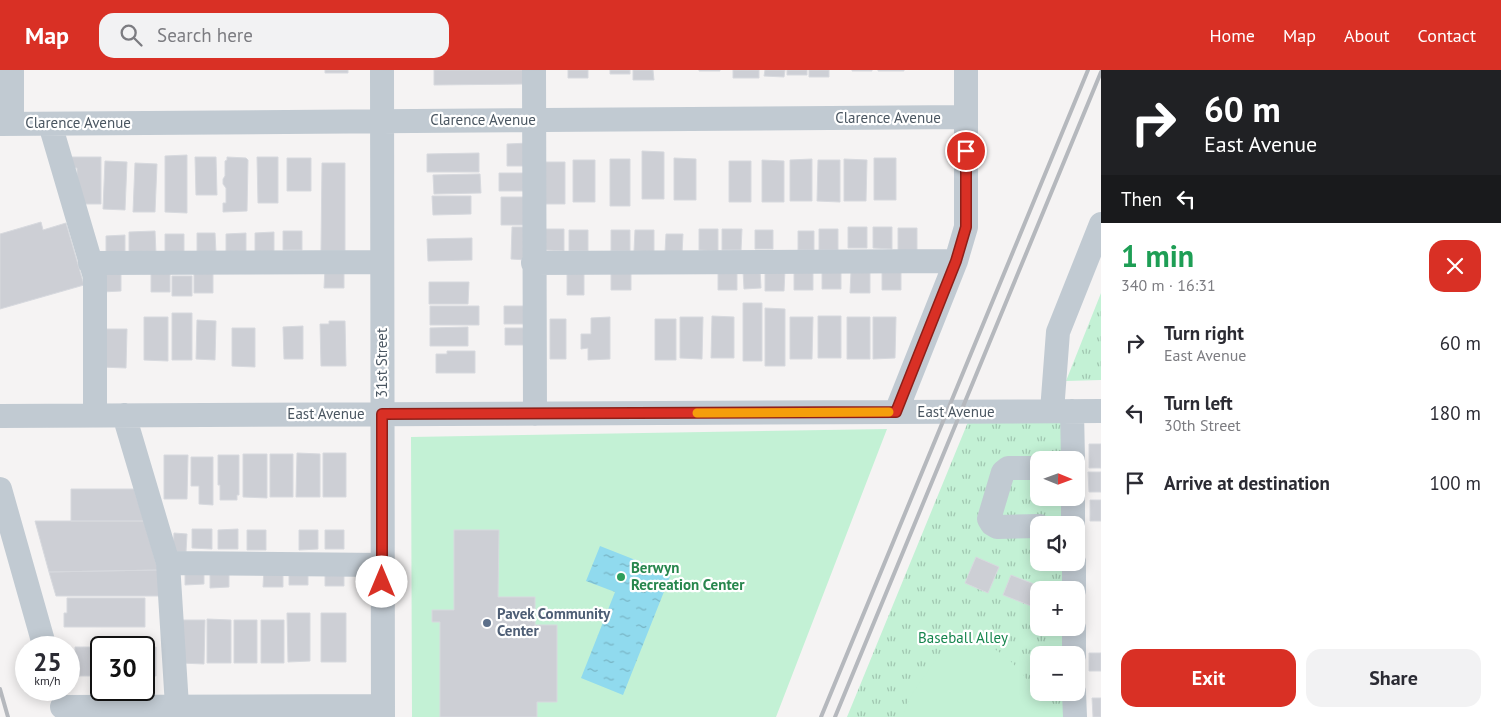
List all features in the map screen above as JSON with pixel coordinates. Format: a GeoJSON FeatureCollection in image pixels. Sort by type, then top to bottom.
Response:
{"type":"FeatureCollection","features":[{"type":"Feature","properties":{"kind":"street"},"geometry":{"type":"LineString","coordinates":[[6,124],[12,70]]}},
{"type":"Feature","properties":{"kind":"street","name":"31st Street"},"geometry":{"type":"LineString","coordinates":[[382,70],[383,711]]}},
{"type":"Feature","properties":{"kind":"street"},"geometry":{"type":"LineString","coordinates":[[534,70],[534,414]]}},
{"type":"Feature","properties":{"kind":"street"},"geometry":{"type":"LineString","coordinates":[[896,412],[956,261],[966,227],[966,70]]}},
{"type":"Feature","properties":{"kind":"street","name":"Clarence Avenue"},"geometry":{"type":"LineString","coordinates":[[6,124],[966,117]]}},
{"type":"Feature","properties":{"kind":"street"},"geometry":{"type":"LineString","coordinates":[[50,124],[94,277],[95,415]]}},
{"type":"Feature","properties":{"kind":"street"},"geometry":{"type":"LineString","coordinates":[[1071,451],[1062,411],[1058,332],[1101,224]]}},
{"type":"Feature","properties":{"kind":"street"},"geometry":{"type":"LineString","coordinates":[[533,263],[956,261]]}},
{"type":"Feature","properties":{"kind":"street"},"geometry":{"type":"LineString","coordinates":[[90,263],[382,262]]}},
{"type":"Feature","properties":{"kind":"street","name":"East Avenue"},"geometry":{"type":"LineString","coordinates":[[0,416],[1101,411]]}},
{"type":"Feature","properties":{"kind":"street"},"geometry":{"type":"LineString","coordinates":[[124,415],[168,563],[177,706]]}},
{"type":"Feature","properties":{"kind":"street"},"geometry":{"type":"LineString","coordinates":[[1030,468],[1008,468],[1003,472],[988,519],[997,527],[1030,526]]}},
{"type":"Feature","properties":{"kind":"street"},"geometry":{"type":"LineString","coordinates":[[0,490],[42,636]]}},
{"type":"Feature","properties":{"kind":"street"},"geometry":{"type":"LineString","coordinates":[[168,563],[382,564]]}},
{"type":"Feature","properties":{"kind":"street"},"geometry":{"type":"LineString","coordinates":[[1074,701],[1074,717]]}},
{"type":"Feature","properties":{"kind":"street"},"geometry":{"type":"LineString","coordinates":[[61,705],[177,706],[203,712],[383,711]]}},
{"type":"Feature","properties":{"kind":"green space"},"geometry":{"type":"Polygon","coordinates":[[[1101,293],[1101,380],[1066,381],[1101,293]]]}},
{"type":"Feature","properties":{"kind":"green space","name":"Baseball Alley"},"geometry":{"type":"Polygon","coordinates":[[[1066,421],[1066,451],[1030,451],[1030,506],[1066,506],[1067,516],[1030,516],[1030,571],[1067,571],[1067,581],[1030,581],[1030,636],[1068,636],[1068,646],[1030,646],[1030,701],[1068,701],[1069,717],[847,717],[968,422],[1066,421]]]}},
{"type":"Feature","properties":{"kind":"green space","name":"Berwyn Recreation Center"},"geometry":{"type":"Polygon","coordinates":[[[887,429],[776,717],[412,717],[411,437],[887,429]]]}},
{"type":"Feature","properties":{"kind":"green space"},"geometry":{"type":"Polygon","coordinates":[[[957,629],[979,640],[1007,658],[1030,684],[1030,701],[1041,701],[1050,717],[903,717],[910,697],[957,629]]]}},
{"type":"Feature","properties":{"kind":"water"},"geometry":{"type":"Polygon","coordinates":[[[600,546],[671,574],[623,695],[581,678],[615,592],[586,581],[600,546]]]}},
{"type":"Feature","properties":{"kind":"building"},"geometry":{"type":"Polygon","coordinates":[[[325,70],[348,70],[348,73],[325,73],[325,70]]]}},
{"type":"Feature","properties":{"kind":"building"},"geometry":{"type":"Polygon","coordinates":[[[434,70],[523,70],[524,84],[434,85],[434,70]]]}},
{"type":"Feature","properties":{"kind":"building"},"geometry":{"type":"Polygon","coordinates":[[[568,70],[588,70],[588,78],[568,78],[568,70]]]}},
{"type":"Feature","properties":{"kind":"building"},"geometry":{"type":"Polygon","coordinates":[[[610,70],[630,70],[630,74],[610,74],[610,70]]]}},
{"type":"Feature","properties":{"kind":"building"},"geometry":{"type":"Polygon","coordinates":[[[633,70],[653,70],[654,80],[633,80],[633,70]]]}},
{"type":"Feature","properties":{"kind":"building"},"geometry":{"type":"Polygon","coordinates":[[[720,70],[720,71],[699,71],[720,70]]]}},
{"type":"Feature","properties":{"kind":"building"},"geometry":{"type":"Polygon","coordinates":[[[733,70],[759,70],[759,78],[733,78],[733,70]]]}},
{"type":"Feature","properties":{"kind":"building"},"geometry":{"type":"Polygon","coordinates":[[[765,70],[785,70],[784,77],[764,76],[765,70]]]}},
{"type":"Feature","properties":{"kind":"building"},"geometry":{"type":"Polygon","coordinates":[[[787,70],[807,70],[807,75],[787,75],[787,70]]]}},
{"type":"Feature","properties":{"kind":"building"},"geometry":{"type":"Polygon","coordinates":[[[809,70],[829,70],[829,77],[809,77],[809,70]]]}},
{"type":"Feature","properties":{"kind":"building"},"geometry":{"type":"Polygon","coordinates":[[[872,70],[872,71],[852,71],[872,70]]]}},
{"type":"Feature","properties":{"kind":"building"},"geometry":{"type":"Polygon","coordinates":[[[904,70],[904,71],[878,71],[904,70]]]}},
{"type":"Feature","properties":{"kind":"building"},"geometry":{"type":"Polygon","coordinates":[[[528,143],[528,166],[507,166],[507,144],[528,143]]]}},
{"type":"Feature","properties":{"kind":"building"},"geometry":{"type":"Polygon","coordinates":[[[642,151],[664,152],[664,199],[642,199],[642,151]]]}},
{"type":"Feature","properties":{"kind":"building"},"geometry":{"type":"Polygon","coordinates":[[[479,153],[479,172],[427,172],[427,154],[479,153]]]}},
{"type":"Feature","properties":{"kind":"building"},"geometry":{"type":"Polygon","coordinates":[[[187,155],[187,213],[165,212],[165,156],[187,155]]]}},
{"type":"Feature","properties":{"kind":"building"},"geometry":{"type":"Polygon","coordinates":[[[67,157],[101,157],[101,204],[77,204],[77,168],[67,168],[67,157]]]}},
{"type":"Feature","properties":{"kind":"building"},"geometry":{"type":"Polygon","coordinates":[[[195,157],[216,157],[217,195],[196,195],[195,157]]]}},
{"type":"Feature","properties":{"kind":"building"},"geometry":{"type":"Polygon","coordinates":[[[227,157],[246,158],[248,160],[247,211],[223,212],[223,203],[226,203],[226,188],[223,184],[223,179],[227,157]]]}},
{"type":"Feature","properties":{"kind":"building"},"geometry":{"type":"Polygon","coordinates":[[[257,157],[278,157],[278,203],[258,203],[257,157]]]}},
{"type":"Feature","properties":{"kind":"building"},"geometry":{"type":"Polygon","coordinates":[[[287,158],[311,158],[311,191],[287,191],[287,158]]]}},
{"type":"Feature","properties":{"kind":"building"},"geometry":{"type":"Polygon","coordinates":[[[674,158],[696,159],[696,200],[674,200],[674,158]]]}},
{"type":"Feature","properties":{"kind":"building"},"geometry":{"type":"Polygon","coordinates":[[[874,158],[896,158],[896,200],[874,200],[874,158]]]}},
{"type":"Feature","properties":{"kind":"building"},"geometry":{"type":"Polygon","coordinates":[[[610,159],[630,159],[630,206],[610,206],[610,159]]]}},
{"type":"Feature","properties":{"kind":"building"},"geometry":{"type":"Polygon","coordinates":[[[812,159],[812,201],[790,201],[790,160],[812,159]]]}},
{"type":"Feature","properties":{"kind":"building"},"geometry":{"type":"Polygon","coordinates":[[[844,159],[867,160],[866,201],[844,201],[844,159]]]}},
{"type":"Feature","properties":{"kind":"building"},"geometry":{"type":"Polygon","coordinates":[[[573,160],[595,160],[595,202],[573,202],[573,160]]]}},
{"type":"Feature","properties":{"kind":"building"},"geometry":{"type":"Polygon","coordinates":[[[762,160],[784,161],[784,202],[762,202],[762,160]]]}},
{"type":"Feature","properties":{"kind":"building"},"geometry":{"type":"Polygon","coordinates":[[[818,160],[840,160],[840,202],[817,201],[818,160]]]}},
{"type":"Feature","properties":{"kind":"building"},"geometry":{"type":"Polygon","coordinates":[[[105,161],[127,162],[125,210],[103,209],[105,161]]]}},
{"type":"Feature","properties":{"kind":"building"},"geometry":{"type":"Polygon","coordinates":[[[729,161],[751,161],[751,202],[729,202],[729,161]]]}},
{"type":"Feature","properties":{"kind":"building"},"geometry":{"type":"Polygon","coordinates":[[[542,162],[565,162],[565,204],[542,204],[542,162]]]}},
{"type":"Feature","properties":{"kind":"building"},"geometry":{"type":"Polygon","coordinates":[[[135,163],[157,164],[155,212],[133,212],[135,163]]]}},
{"type":"Feature","properties":{"kind":"building"},"geometry":{"type":"Polygon","coordinates":[[[322,163],[345,163],[345,251],[321,251],[322,163]]]}},
{"type":"Feature","properties":{"kind":"building"},"geometry":{"type":"Polygon","coordinates":[[[499,173],[525,173],[526,191],[499,191],[499,173]]]}},
{"type":"Feature","properties":{"kind":"building"},"geometry":{"type":"Polygon","coordinates":[[[480,174],[481,193],[434,194],[433,175],[480,174]]]}},
{"type":"Feature","properties":{"kind":"building"},"geometry":{"type":"Polygon","coordinates":[[[432,196],[471,196],[471,214],[433,215],[432,196]]]}},
{"type":"Feature","properties":{"kind":"building"},"geometry":{"type":"Polygon","coordinates":[[[501,197],[525,197],[525,225],[501,225],[501,197]]]}},
{"type":"Feature","properties":{"kind":"building"},"geometry":{"type":"Polygon","coordinates":[[[41,222],[43,230],[66,223],[84,285],[0,309],[0,234],[41,222]]]}},
{"type":"Feature","properties":{"kind":"building"},"geometry":{"type":"Polygon","coordinates":[[[512,227],[528,227],[527,260],[511,259],[512,227]]]}},
{"type":"Feature","properties":{"kind":"building"},"geometry":{"type":"Polygon","coordinates":[[[848,227],[867,227],[867,248],[848,248],[848,227]]]}},
{"type":"Feature","properties":{"kind":"building"},"geometry":{"type":"Polygon","coordinates":[[[873,227],[892,227],[892,249],[873,248],[873,227]]]}},
{"type":"Feature","properties":{"kind":"building"},"geometry":{"type":"Polygon","coordinates":[[[898,228],[917,228],[917,253],[898,253],[898,228]]]}},
{"type":"Feature","properties":{"kind":"building"},"geometry":{"type":"Polygon","coordinates":[[[545,229],[564,229],[564,251],[545,250],[545,229]]]}},
{"type":"Feature","properties":{"kind":"building"},"geometry":{"type":"Polygon","coordinates":[[[699,229],[718,229],[718,251],[699,250],[699,229]]]}},
{"type":"Feature","properties":{"kind":"building"},"geometry":{"type":"Polygon","coordinates":[[[722,229],[742,229],[741,250],[722,250],[722,229]]]}},
{"type":"Feature","properties":{"kind":"building"},"geometry":{"type":"Polygon","coordinates":[[[819,229],[838,229],[838,250],[819,250],[819,229]]]}},
{"type":"Feature","properties":{"kind":"building"},"geometry":{"type":"Polygon","coordinates":[[[569,230],[588,230],[588,251],[569,251],[569,230]]]}},
{"type":"Feature","properties":{"kind":"building"},"geometry":{"type":"Polygon","coordinates":[[[611,230],[630,230],[630,251],[611,251],[611,230]]]}},
{"type":"Feature","properties":{"kind":"building"},"geometry":{"type":"Polygon","coordinates":[[[635,230],[654,230],[654,252],[634,251],[635,230]]]}},
{"type":"Feature","properties":{"kind":"building"},"geometry":{"type":"Polygon","coordinates":[[[755,230],[773,230],[773,249],[755,249],[755,230]]]}},
{"type":"Feature","properties":{"kind":"building"},"geometry":{"type":"Polygon","coordinates":[[[155,231],[156,254],[129,254],[129,232],[155,231]]]}},
{"type":"Feature","properties":{"kind":"building"},"geometry":{"type":"Polygon","coordinates":[[[283,231],[302,231],[302,250],[283,250],[283,231]]]}},
{"type":"Feature","properties":{"kind":"building"},"geometry":{"type":"Polygon","coordinates":[[[798,231],[814,231],[814,250],[798,250],[798,231]]]}},
{"type":"Feature","properties":{"kind":"building"},"geometry":{"type":"Polygon","coordinates":[[[274,232],[274,252],[255,252],[255,233],[274,232]]]}},
{"type":"Feature","properties":{"kind":"building"},"geometry":{"type":"Polygon","coordinates":[[[197,233],[215,233],[216,253],[197,253],[197,233]]]}},
{"type":"Feature","properties":{"kind":"building"},"geometry":{"type":"Polygon","coordinates":[[[246,233],[246,253],[226,253],[226,234],[246,233]]]}},
{"type":"Feature","properties":{"kind":"building"},"geometry":{"type":"Polygon","coordinates":[[[165,234],[184,234],[184,253],[165,254],[165,234]]]}},
{"type":"Feature","properties":{"kind":"building"},"geometry":{"type":"Polygon","coordinates":[[[666,234],[683,234],[682,253],[665,252],[666,234]]]}},
{"type":"Feature","properties":{"kind":"building"},"geometry":{"type":"Polygon","coordinates":[[[125,235],[125,255],[106,255],[106,236],[125,235]]]}},
{"type":"Feature","properties":{"kind":"building"},"geometry":{"type":"Polygon","coordinates":[[[472,238],[472,260],[428,261],[427,239],[472,238]]]}},
{"type":"Feature","properties":{"kind":"building"},"geometry":{"type":"Polygon","coordinates":[[[822,267],[841,268],[841,289],[822,289],[822,267]]]}},
{"type":"Feature","properties":{"kind":"building"},"geometry":{"type":"Polygon","coordinates":[[[325,268],[344,268],[344,288],[324,288],[325,268]]]}},
{"type":"Feature","properties":{"kind":"building"},"geometry":{"type":"Polygon","coordinates":[[[611,269],[631,269],[631,290],[611,290],[611,269]]]}},
{"type":"Feature","properties":{"kind":"building"},"geometry":{"type":"Polygon","coordinates":[[[718,269],[737,269],[737,290],[718,290],[718,269]]]}},
{"type":"Feature","properties":{"kind":"building"},"geometry":{"type":"Polygon","coordinates":[[[760,269],[761,288],[744,289],[743,270],[760,269]]]}},
{"type":"Feature","properties":{"kind":"building"},"geometry":{"type":"Polygon","coordinates":[[[794,269],[813,269],[813,290],[794,290],[794,269]]]}},
{"type":"Feature","properties":{"kind":"building"},"geometry":{"type":"Polygon","coordinates":[[[882,269],[901,269],[901,290],[882,290],[882,269]]]}},
{"type":"Feature","properties":{"kind":"building"},"geometry":{"type":"Polygon","coordinates":[[[567,270],[584,270],[584,295],[567,295],[567,270]]]}},
{"type":"Feature","properties":{"kind":"building"},"geometry":{"type":"Polygon","coordinates":[[[765,270],[785,270],[784,291],[765,291],[765,270]]]}},
{"type":"Feature","properties":{"kind":"building"},"geometry":{"type":"Polygon","coordinates":[[[102,272],[121,272],[121,291],[102,292],[102,272]]]}},
{"type":"Feature","properties":{"kind":"building"},"geometry":{"type":"Polygon","coordinates":[[[151,272],[170,272],[170,292],[151,292],[151,272]]]}},
{"type":"Feature","properties":{"kind":"building"},"geometry":{"type":"Polygon","coordinates":[[[851,272],[870,272],[870,293],[850,293],[851,272]]]}},
{"type":"Feature","properties":{"kind":"building"},"geometry":{"type":"Polygon","coordinates":[[[194,273],[213,273],[213,293],[194,293],[194,273]]]}},
{"type":"Feature","properties":{"kind":"building"},"geometry":{"type":"Polygon","coordinates":[[[172,276],[192,276],[192,296],[172,296],[172,276]]]}},
{"type":"Feature","properties":{"kind":"building"},"geometry":{"type":"Polygon","coordinates":[[[429,282],[469,282],[468,304],[429,304],[429,282]]]}},
{"type":"Feature","properties":{"kind":"building"},"geometry":{"type":"Polygon","coordinates":[[[743,303],[762,303],[762,361],[743,361],[743,303]]]}},
{"type":"Feature","properties":{"kind":"building"},"geometry":{"type":"Polygon","coordinates":[[[430,306],[479,306],[479,325],[430,325],[430,306]]]}},
{"type":"Feature","properties":{"kind":"building"},"geometry":{"type":"Polygon","coordinates":[[[504,306],[524,306],[524,324],[504,324],[504,306]]]}},
{"type":"Feature","properties":{"kind":"building"},"geometry":{"type":"Polygon","coordinates":[[[765,308],[785,309],[785,366],[765,366],[765,308]]]}},
{"type":"Feature","properties":{"kind":"building"},"geometry":{"type":"Polygon","coordinates":[[[172,313],[192,313],[192,360],[172,360],[172,313]]]}},
{"type":"Feature","properties":{"kind":"building"},"geometry":{"type":"Polygon","coordinates":[[[712,316],[734,317],[734,358],[711,358],[712,316]]]}},
{"type":"Feature","properties":{"kind":"building"},"geometry":{"type":"Polygon","coordinates":[[[818,316],[841,316],[841,358],[818,358],[818,316]]]}},
{"type":"Feature","properties":{"kind":"building"},"geometry":{"type":"Polygon","coordinates":[[[144,317],[168,317],[168,361],[144,360],[144,317]]]}},
{"type":"Feature","properties":{"kind":"building"},"geometry":{"type":"Polygon","coordinates":[[[610,317],[610,359],[588,360],[588,348],[581,349],[581,334],[591,334],[591,318],[610,317]]]}},
{"type":"Feature","properties":{"kind":"building"},"geometry":{"type":"Polygon","coordinates":[[[680,317],[703,317],[702,359],[680,358],[680,317]]]}},
{"type":"Feature","properties":{"kind":"building"},"geometry":{"type":"Polygon","coordinates":[[[790,317],[813,317],[812,359],[790,359],[790,317]]]}},
{"type":"Feature","properties":{"kind":"building"},"geometry":{"type":"Polygon","coordinates":[[[847,317],[870,317],[870,359],[847,359],[847,317]]]}},
{"type":"Feature","properties":{"kind":"building"},"geometry":{"type":"Polygon","coordinates":[[[873,317],[896,317],[895,358],[873,359],[873,317]]]}},
{"type":"Feature","properties":{"kind":"building"},"geometry":{"type":"Polygon","coordinates":[[[550,319],[566,319],[566,359],[550,359],[550,319]]]}},
{"type":"Feature","properties":{"kind":"building"},"geometry":{"type":"Polygon","coordinates":[[[655,319],[676,319],[676,360],[655,360],[655,319]]]}},
{"type":"Feature","properties":{"kind":"building"},"geometry":{"type":"Polygon","coordinates":[[[197,320],[216,321],[215,360],[196,359],[197,320]]]}},
{"type":"Feature","properties":{"kind":"building"},"geometry":{"type":"Polygon","coordinates":[[[329,321],[345,321],[346,366],[321,366],[320,324],[329,324],[329,321]]]}},
{"type":"Feature","properties":{"kind":"building"},"geometry":{"type":"Polygon","coordinates":[[[303,326],[303,359],[284,359],[283,327],[303,326]]]}},
{"type":"Feature","properties":{"kind":"building"},"geometry":{"type":"Polygon","coordinates":[[[468,327],[468,346],[430,346],[430,328],[468,327]]]}},
{"type":"Feature","properties":{"kind":"building"},"geometry":{"type":"Polygon","coordinates":[[[232,328],[255,328],[255,367],[232,366],[232,328]]]}},
{"type":"Feature","properties":{"kind":"building"},"geometry":{"type":"Polygon","coordinates":[[[505,328],[524,328],[524,345],[505,345],[505,328]]]}},
{"type":"Feature","properties":{"kind":"building"},"geometry":{"type":"Polygon","coordinates":[[[102,329],[127,329],[126,368],[101,367],[102,329]]]}},
{"type":"Feature","properties":{"kind":"building"},"geometry":{"type":"Polygon","coordinates":[[[447,351],[475,351],[475,373],[436,373],[436,354],[447,354],[447,351]]]}},
{"type":"Feature","properties":{"kind":"building"},"geometry":{"type":"Polygon","coordinates":[[[1089,444],[1101,444],[1101,468],[1089,468],[1089,444]]]}},
{"type":"Feature","properties":{"kind":"building"},"geometry":{"type":"Polygon","coordinates":[[[297,453],[320,454],[320,497],[296,497],[297,453]]]}},
{"type":"Feature","properties":{"kind":"building"},"geometry":{"type":"Polygon","coordinates":[[[323,453],[346,453],[346,497],[323,497],[323,453]]]}},
{"type":"Feature","properties":{"kind":"building"},"geometry":{"type":"Polygon","coordinates":[[[243,454],[267,454],[267,498],[243,497],[243,454]]]}},
{"type":"Feature","properties":{"kind":"building"},"geometry":{"type":"Polygon","coordinates":[[[270,454],[293,454],[293,497],[270,497],[270,454]]]}},
{"type":"Feature","properties":{"kind":"building"},"geometry":{"type":"Polygon","coordinates":[[[164,455],[188,455],[187,499],[164,499],[164,455]]]}},
{"type":"Feature","properties":{"kind":"building"},"geometry":{"type":"Polygon","coordinates":[[[218,455],[239,455],[239,495],[237,495],[237,500],[220,500],[218,455]]]}},
{"type":"Feature","properties":{"kind":"building"},"geometry":{"type":"Polygon","coordinates":[[[191,457],[213,457],[213,505],[199,504],[199,486],[191,486],[191,457]]]}},
{"type":"Feature","properties":{"kind":"building"},"geometry":{"type":"Polygon","coordinates":[[[1088,472],[1101,472],[1101,492],[1089,492],[1088,472]]]}},
{"type":"Feature","properties":{"kind":"building"},"geometry":{"type":"Polygon","coordinates":[[[71,489],[134,489],[144,521],[71,521],[71,489]]]}},
{"type":"Feature","properties":{"kind":"building"},"geometry":{"type":"Polygon","coordinates":[[[1090,500],[1101,500],[1101,521],[1090,521],[1090,500]]]}},
{"type":"Feature","properties":{"kind":"building"},"geometry":{"type":"Polygon","coordinates":[[[35,521],[144,521],[158,570],[49,572],[35,521]]]}},
{"type":"Feature","properties":{"kind":"building"},"geometry":{"type":"Polygon","coordinates":[[[192,529],[212,529],[212,549],[192,548],[192,529]]]}},
{"type":"Feature","properties":{"kind":"building"},"geometry":{"type":"Polygon","coordinates":[[[238,529],[238,549],[218,549],[218,530],[238,529]]]}},
{"type":"Feature","properties":{"kind":"building"},"geometry":{"type":"Polygon","coordinates":[[[247,530],[266,530],[266,550],[247,550],[247,530]]]}},
{"type":"Feature","properties":{"kind":"building"},"geometry":{"type":"Polygon","coordinates":[[[299,530],[318,530],[318,549],[299,550],[299,530]]]}},
{"type":"Feature","properties":{"kind":"building"},"geometry":{"type":"Polygon","coordinates":[[[325,530],[344,530],[344,549],[325,549],[325,530]]]}},
{"type":"Feature","properties":{"kind":"building","name":"Pavek Community Center"},"geometry":{"type":"Polygon","coordinates":[[[454,530],[499,530],[498,597],[535,597],[535,625],[557,625],[557,702],[537,702],[537,717],[440,717],[440,622],[432,622],[432,610],[454,610],[454,530]]]}},
{"type":"Feature","properties":{"kind":"building"},"geometry":{"type":"Polygon","coordinates":[[[174,533],[187,534],[186,552],[173,552],[174,533]]]}},
{"type":"Feature","properties":{"kind":"building"},"geometry":{"type":"Polygon","coordinates":[[[976,557],[999,567],[988,593],[965,583],[976,557]]]}},
{"type":"Feature","properties":{"kind":"building"},"geometry":{"type":"Polygon","coordinates":[[[185,565],[204,565],[204,584],[185,585],[185,565]]]}},
{"type":"Feature","properties":{"kind":"building"},"geometry":{"type":"Polygon","coordinates":[[[289,566],[308,566],[308,585],[289,585],[289,566]]]}},
{"type":"Feature","properties":{"kind":"building"},"geometry":{"type":"Polygon","coordinates":[[[325,566],[344,566],[344,586],[325,586],[325,566]]]}},
{"type":"Feature","properties":{"kind":"building"},"geometry":{"type":"Polygon","coordinates":[[[210,568],[229,568],[229,587],[210,588],[210,568]]]}},
{"type":"Feature","properties":{"kind":"building"},"geometry":{"type":"Polygon","coordinates":[[[264,568],[283,568],[283,587],[263,587],[264,568]]]}},
{"type":"Feature","properties":{"kind":"building"},"geometry":{"type":"Polygon","coordinates":[[[158,570],[163,596],[56,596],[49,572],[158,570]]]}},
{"type":"Feature","properties":{"kind":"building"},"geometry":{"type":"Polygon","coordinates":[[[1011,575],[1030,582],[1030,606],[1003,595],[1011,575]]]}},
{"type":"Feature","properties":{"kind":"building"},"geometry":{"type":"Polygon","coordinates":[[[67,598],[145,598],[145,627],[64,627],[64,613],[67,613],[67,598]]]}},
{"type":"Feature","properties":{"kind":"building"},"geometry":{"type":"Polygon","coordinates":[[[287,613],[310,613],[310,661],[288,662],[287,613]]]}},
{"type":"Feature","properties":{"kind":"building"},"geometry":{"type":"Polygon","coordinates":[[[321,613],[346,613],[346,662],[321,662],[321,613]]]}},
{"type":"Feature","properties":{"kind":"building"},"geometry":{"type":"Polygon","coordinates":[[[207,619],[231,620],[231,663],[207,663],[207,619]]]}},
{"type":"Feature","properties":{"kind":"building"},"geometry":{"type":"Polygon","coordinates":[[[181,620],[205,620],[204,664],[181,663],[181,620]]]}},
{"type":"Feature","properties":{"kind":"building"},"geometry":{"type":"Polygon","coordinates":[[[234,620],[257,620],[257,663],[234,663],[234,620]]]}},
{"type":"Feature","properties":{"kind":"building"},"geometry":{"type":"Polygon","coordinates":[[[261,620],[284,620],[284,663],[261,663],[261,620]]]}},
{"type":"Feature","properties":{"kind":"building"},"geometry":{"type":"Polygon","coordinates":[[[80,647],[90,647],[90,676],[80,676],[80,647]]]}},
{"type":"Feature","properties":{"kind":"building"},"geometry":{"type":"Polygon","coordinates":[[[155,647],[156,647],[155,676],[155,647]]]}},
{"type":"Feature","properties":{"kind":"building"},"geometry":{"type":"Polygon","coordinates":[[[1089,653],[1101,653],[1101,671],[1089,671],[1089,653]]]}},
{"type":"Feature","properties":{"kind":"building"},"geometry":{"type":"Polygon","coordinates":[[[1092,698],[1101,698],[1101,717],[1093,717],[1092,698]]]}},
{"type":"Feature","properties":{"kind":"railway"},"geometry":{"type":"LineString","coordinates":[[821,717],[1088,70]]}},
{"type":"Feature","properties":{"kind":"railway"},"geometry":{"type":"LineString","coordinates":[[835,717],[1101,72]]}},
{"type":"Feature","properties":{"kind":"railway"},"geometry":{"type":"LineString","coordinates":[[0,689],[8,717]]}},
{"type":"Feature","properties":{"kind":"slow traffic"},"geometry":{"type":"LineString","coordinates":[[697,413],[889,412]]}},
{"type":"Feature","properties":{"kind":"place","name":"Berwyn Recreation Center"},"geometry":{"type":"Point","coordinates":[621,577]}},
{"type":"Feature","properties":{"kind":"place","name":"Pavek Community Center"},"geometry":{"type":"Point","coordinates":[487,623]}},
{"type":"Feature","properties":{"kind":"route"},"geometry":{"type":"LineString","coordinates":[[382,582],[382,414],[896,412],[956,261],[966,227],[966,151]]}}]}
